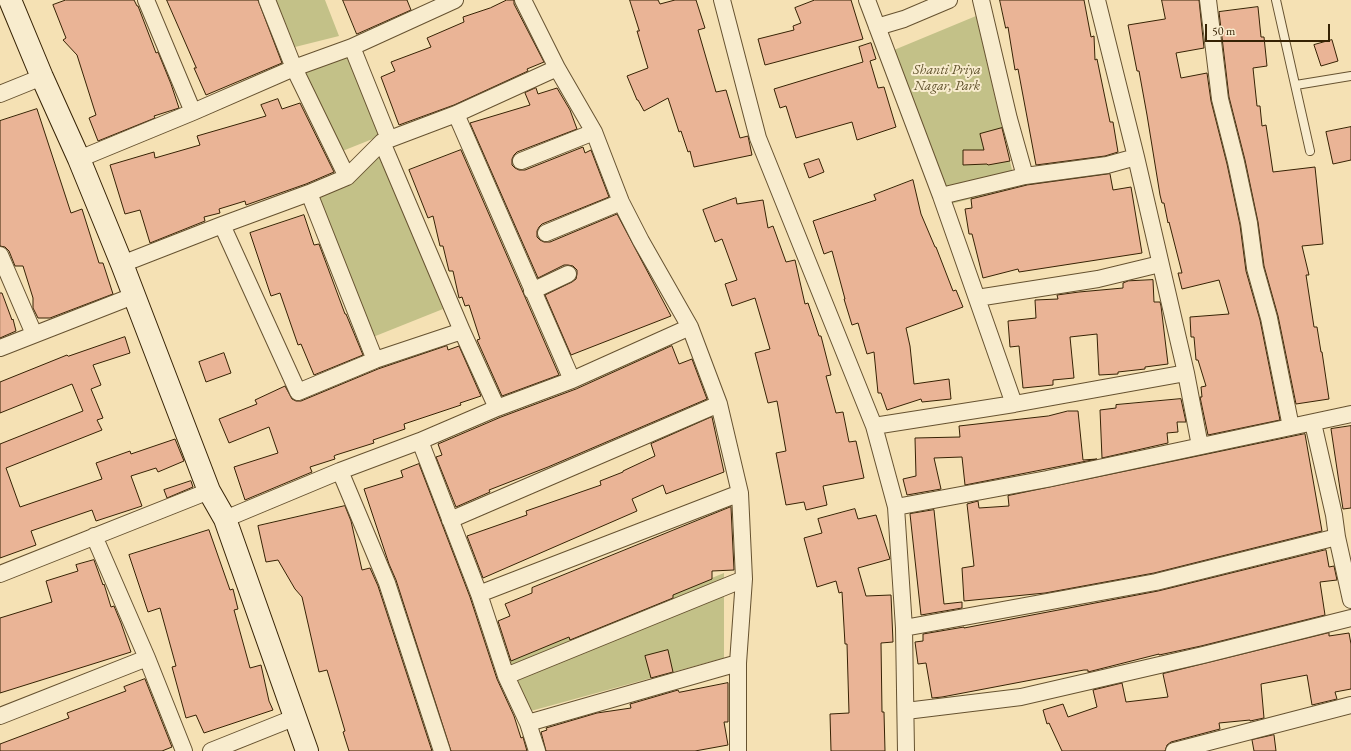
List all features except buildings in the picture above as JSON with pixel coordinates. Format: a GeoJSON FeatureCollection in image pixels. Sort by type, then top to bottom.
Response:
{"type":"FeatureCollection","features":[{"type":"Feature","properties":{"kind":"street"},"geometry":{"type":"LineString","coordinates":[[10,0],[42,77],[79,158],[122,264],[209,491],[225,519],[308,751]]}},
{"type":"Feature","properties":{"kind":"street"},"geometry":{"type":"LineString","coordinates":[[146,0],[193,112]]}},
{"type":"Feature","properties":{"kind":"street"},"geometry":{"type":"LineString","coordinates":[[267,0],[294,68],[347,177]]}},
{"type":"Feature","properties":{"kind":"street"},"geometry":{"type":"LineString","coordinates":[[79,158],[193,112],[294,68],[352,47],[455,0]]}},
{"type":"Feature","properties":{"kind":"street"},"geometry":{"type":"LineString","coordinates":[[523,0],[556,68],[594,132],[621,202],[641,241],[690,327],[719,404],[740,493],[744,579],[738,663],[738,751]]}},
{"type":"Feature","properties":{"kind":"street"},"geometry":{"type":"LineString","coordinates":[[722,0],[758,138],[874,426],[896,507],[904,628],[906,751]]}},
{"type":"Feature","properties":{"kind":"street"},"geometry":{"type":"LineString","coordinates":[[867,0],[941,196],[1014,404]]}},
{"type":"Feature","properties":{"kind":"street"},"geometry":{"type":"LineString","coordinates":[[877,27],[904,19],[949,0]]}},
{"type":"Feature","properties":{"kind":"street"},"geometry":{"type":"LineString","coordinates":[[981,0],[1009,119],[1025,176]]}},
{"type":"Feature","properties":{"kind":"street"},"geometry":{"type":"LineString","coordinates":[[1097,0],[1136,157],[1186,374],[1200,446]]}},
{"type":"Feature","properties":{"kind":"street"},"geometry":{"type":"LineString","coordinates":[[1208,0],[1220,99],[1236,162],[1249,223],[1255,268],[1269,318],[1291,427]]}},
{"type":"Feature","properties":{"kind":"street"},"geometry":{"type":"LineString","coordinates":[[352,47],[385,141],[462,331],[496,408]]}},
{"type":"Feature","properties":{"kind":"street"},"geometry":{"type":"LineString","coordinates":[[122,264],[222,224],[309,194],[347,177],[385,141],[456,114],[556,68]]}},
{"type":"Feature","properties":{"kind":"street"},"geometry":{"type":"LineString","coordinates":[[0,94],[42,77]]}},
{"type":"Feature","properties":{"kind":"street"},"geometry":{"type":"LineString","coordinates":[[456,114],[572,380]]}},
{"type":"Feature","properties":{"kind":"street"},"geometry":{"type":"LineString","coordinates":[[521,161],[594,132]]}},
{"type":"Feature","properties":{"kind":"street"},"geometry":{"type":"LineString","coordinates":[[941,196],[1025,176],[1096,167],[1136,157]]}},
{"type":"Feature","properties":{"kind":"street"},"geometry":{"type":"LineString","coordinates":[[309,194],[375,360]]}},
{"type":"Feature","properties":{"kind":"street"},"geometry":{"type":"LineString","coordinates":[[546,233],[621,202]]}},
{"type":"Feature","properties":{"kind":"street"},"geometry":{"type":"LineString","coordinates":[[222,224],[298,392],[375,360],[462,331]]}},
{"type":"Feature","properties":{"kind":"street"},"geometry":{"type":"LineString","coordinates":[[0,255],[34,334]]}},
{"type":"Feature","properties":{"kind":"street"},"geometry":{"type":"LineString","coordinates":[[977,298],[1098,279],[1160,264]]}},
{"type":"Feature","properties":{"kind":"street"},"geometry":{"type":"LineString","coordinates":[[532,291],[568,274]]}},
{"type":"Feature","properties":{"kind":"street"},"geometry":{"type":"LineString","coordinates":[[0,348],[134,296]]}},
{"type":"Feature","properties":{"kind":"street"},"geometry":{"type":"LineString","coordinates":[[225,519],[340,471],[420,441],[496,408],[572,380],[690,327]]}},
{"type":"Feature","properties":{"kind":"street"},"geometry":{"type":"LineString","coordinates":[[874,426],[1014,404],[1186,374]]}},
{"type":"Feature","properties":{"kind":"street"},"geometry":{"type":"LineString","coordinates":[[450,520],[719,404]]}},
{"type":"Feature","properties":{"kind":"street"},"geometry":{"type":"LineString","coordinates":[[896,507],[1047,479],[1351,414]]}},
{"type":"Feature","properties":{"kind":"street"},"geometry":{"type":"LineString","coordinates":[[1313,423],[1334,515],[1337,537],[1351,600]]}},
{"type":"Feature","properties":{"kind":"street"},"geometry":{"type":"LineString","coordinates":[[420,441],[479,594],[506,676],[528,723],[537,751]]}},
{"type":"Feature","properties":{"kind":"street"},"geometry":{"type":"LineString","coordinates":[[340,471],[387,583],[442,751]]}},
{"type":"Feature","properties":{"kind":"street"},"geometry":{"type":"LineString","coordinates":[[0,574],[209,491]]}},
{"type":"Feature","properties":{"kind":"street"},"geometry":{"type":"LineString","coordinates":[[479,594],[740,493]]}},
{"type":"Feature","properties":{"kind":"street"},"geometry":{"type":"LineString","coordinates":[[94,536],[148,658],[184,751]]}},
{"type":"Feature","properties":{"kind":"street"},"geometry":{"type":"LineString","coordinates":[[904,628],[1156,582],[1337,537]]}},
{"type":"Feature","properties":{"kind":"street"},"geometry":{"type":"LineString","coordinates":[[506,676],[744,579]]}},
{"type":"Feature","properties":{"kind":"street"},"geometry":{"type":"LineString","coordinates":[[906,711],[1021,697],[1203,655],[1351,618]]}},
{"type":"Feature","properties":{"kind":"street"},"geometry":{"type":"LineString","coordinates":[[0,716],[148,658]]}},
{"type":"Feature","properties":{"kind":"street"},"geometry":{"type":"LineString","coordinates":[[528,723],[738,663]]}},
{"type":"Feature","properties":{"kind":"street"},"geometry":{"type":"LineString","coordinates":[[1174,751],[1351,705]]}},
{"type":"Feature","properties":{"kind":"street"},"geometry":{"type":"LineString","coordinates":[[211,751],[296,716]]}},
{"type":"Feature","properties":{"kind":"lane"},"geometry":{"type":"LineString","coordinates":[[1276,0],[1310,151]]}},
{"type":"Feature","properties":{"kind":"lane"},"geometry":{"type":"LineString","coordinates":[[1296,85],[1351,76]]}},
{"type":"Feature","properties":{"kind":"green space"},"geometry":{"type":"Polygon","coordinates":[[[276,0],[325,0],[339,36],[295,47],[276,0]]]}},
{"type":"Feature","properties":{"kind":"green space","name":"Shanti Priya Nagar, Park"},"geometry":{"type":"Polygon","coordinates":[[[976,16],[1016,187],[943,206],[894,50],[976,16]]]}},
{"type":"Feature","properties":{"kind":"green space"},"geometry":{"type":"Polygon","coordinates":[[[345,50],[380,136],[340,152],[300,62],[345,50]]]}},
{"type":"Feature","properties":{"kind":"green space"},"geometry":{"type":"Polygon","coordinates":[[[381,157],[443,309],[363,341],[301,189],[381,157]]]}},
{"type":"Feature","properties":{"kind":"green space"},"geometry":{"type":"Polygon","coordinates":[[[724,573],[724,658],[520,714],[502,663],[724,573]]]}}]}
